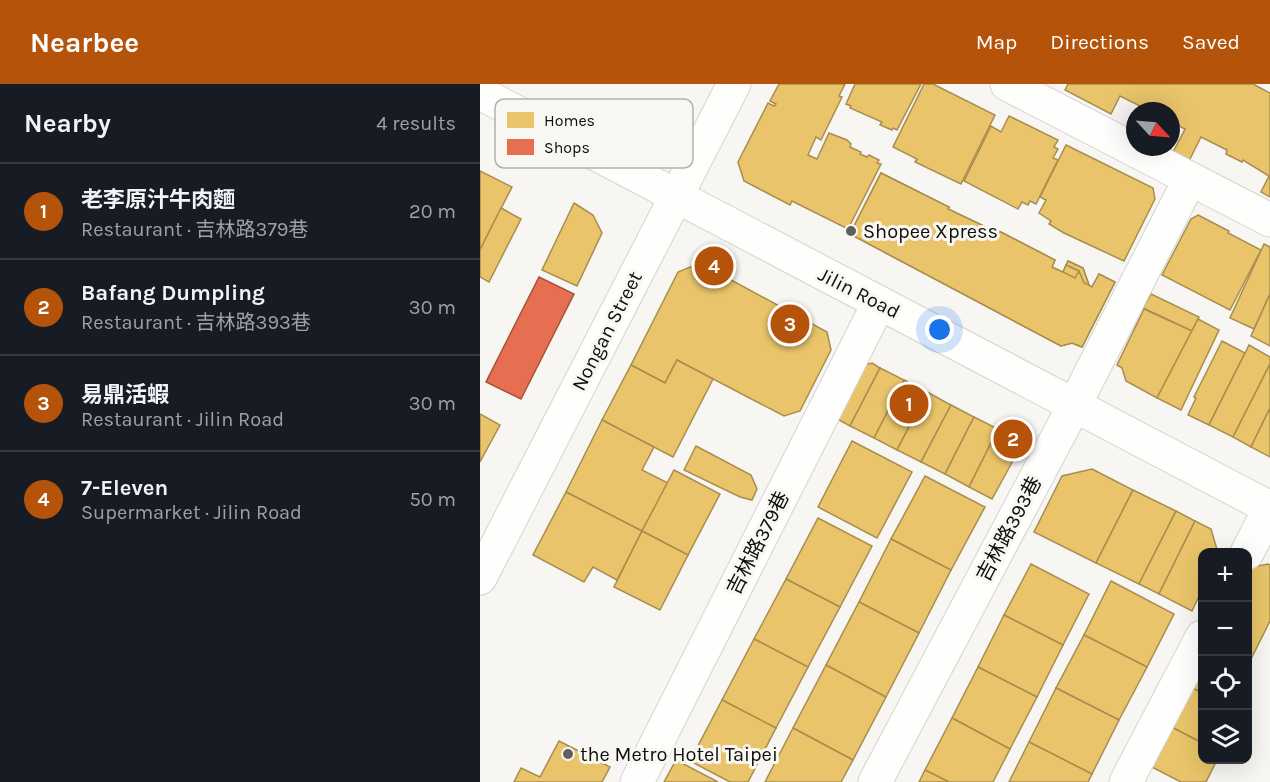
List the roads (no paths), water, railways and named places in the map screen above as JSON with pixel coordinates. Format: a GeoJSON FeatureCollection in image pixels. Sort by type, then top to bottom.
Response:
{"type":"FeatureCollection","features":[{"type":"Feature","properties":{"kind":"street","name":"Nongan Street"},"geometry":{"type":"LineString","coordinates":[[693,165],[734,84]]}},
{"type":"Feature","properties":{"kind":"street"},"geometry":{"type":"LineString","coordinates":[[1007,84],[1270,220]]}},
{"type":"Feature","properties":{"kind":"street","name":"Jilin Road"},"geometry":{"type":"LineString","coordinates":[[480,93],[495,101]]}},
{"type":"Feature","properties":{"kind":"street","name":"Jilin Road"},"geometry":{"type":"LineString","coordinates":[[620,168],[1270,508]]}},
{"type":"Feature","properties":{"kind":"street","name":"Nongan Street"},"geometry":{"type":"LineString","coordinates":[[480,578],[691,168]]}},
{"type":"Feature","properties":{"kind":"street","name":"吉林路393巷"},"geometry":{"type":"LineString","coordinates":[[875,782],[1074,406],[1190,179]]}},
{"type":"Feature","properties":{"kind":"street","name":"吉林路379巷"},"geometry":{"type":"LineString","coordinates":[[637,782],[879,303]]}},
{"type":"Feature","properties":{"kind":"street"},"geometry":{"type":"LineString","coordinates":[[1249,548],[1270,508]]}},
{"type":"Feature","properties":{"kind":"street"},"geometry":{"type":"LineString","coordinates":[[1126,782],[1198,646]]}},
{"type":"Feature","properties":{"kind":"place","name":"Shopee Xpress"},"geometry":{"type":"Point","coordinates":[851,231]}},
{"type":"Feature","properties":{"kind":"place","name":"7-Eleven"},"geometry":{"type":"Point","coordinates":[714,266]}},
{"type":"Feature","properties":{"kind":"place","name":"易鼎活蝦"},"geometry":{"type":"Point","coordinates":[790,324]}},
{"type":"Feature","properties":{"kind":"place","name":"老李原汁牛肉麵"},"geometry":{"type":"Point","coordinates":[909,404]}},
{"type":"Feature","properties":{"kind":"place","name":"Bafang Dumpling"},"geometry":{"type":"Point","coordinates":[1013,439]}},
{"type":"Feature","properties":{"kind":"place","name":"the Metro Hotel Taipei"},"geometry":{"type":"Point","coordinates":[568,754]}}]}
